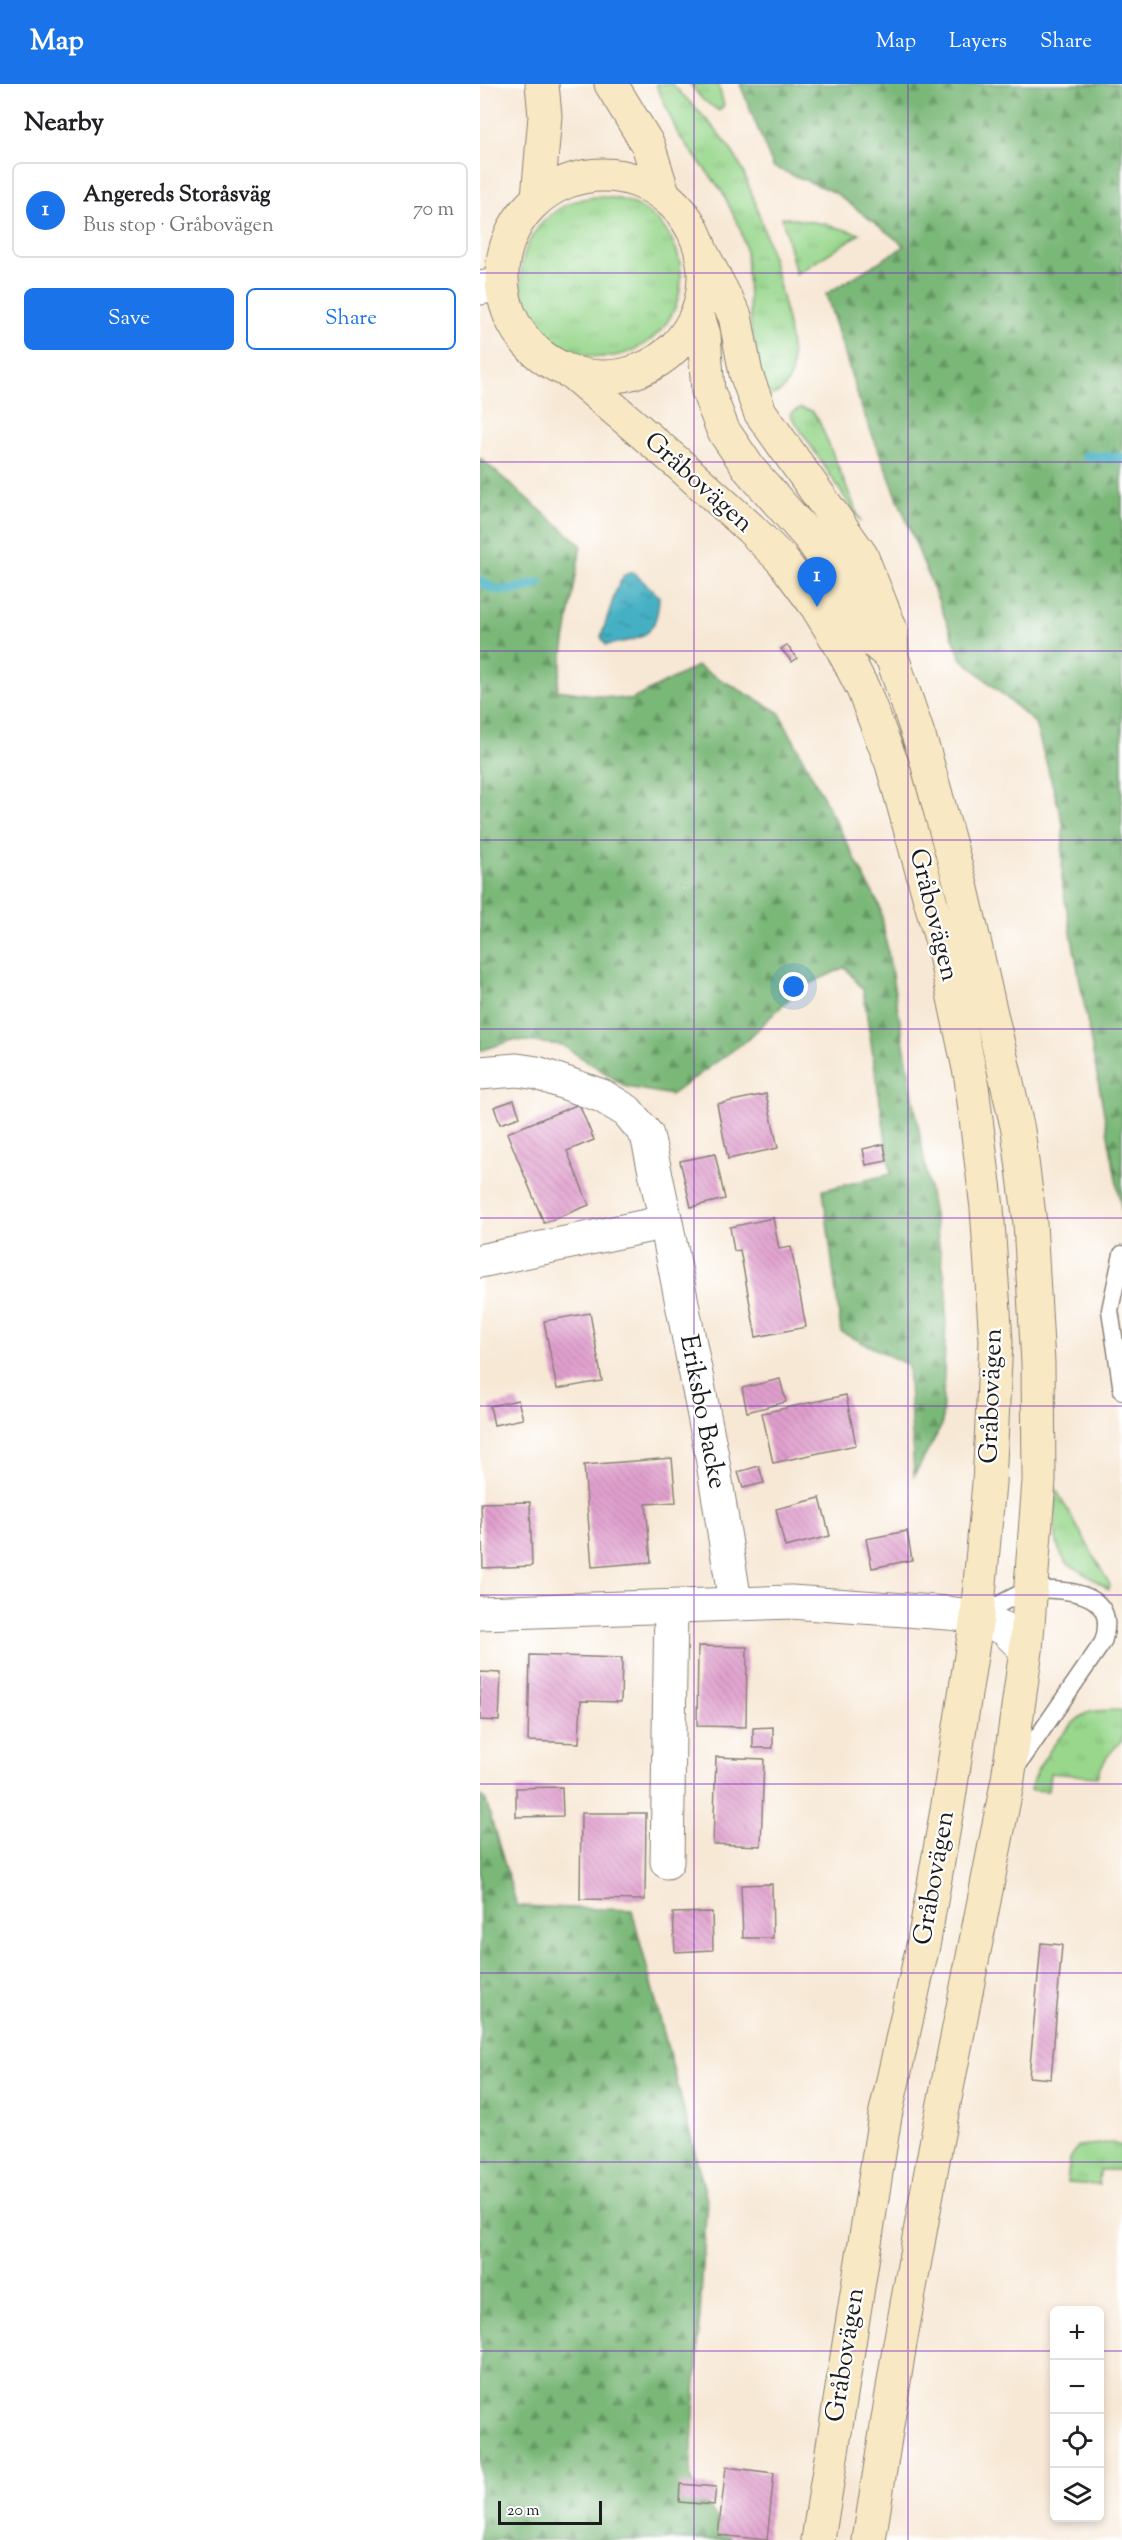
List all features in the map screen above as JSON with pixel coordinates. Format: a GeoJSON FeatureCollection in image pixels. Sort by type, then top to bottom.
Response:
{"type":"FeatureCollection","features":[{"type":"Feature","properties":{"kind":"main road"},"geometry":{"type":"LineString","coordinates":[[538,197],[545,116],[542,84]]}},
{"type":"Feature","properties":{"kind":"main road","name":"Gråbovägen"},"geometry":{"type":"LineString","coordinates":[[611,84],[623,108],[648,146],[663,193]]}},
{"type":"Feature","properties":{"kind":"main road","name":"Gråbovägen"},"geometry":{"type":"LineString","coordinates":[[571,372],[596,377],[622,375],[646,368],[668,354],[685,335],[697,313],[704,282],[701,251],[697,237],[683,213],[663,193],[633,178],[600,174],[568,181],[538,197],[522,215],[510,236],[503,260],[491,286],[524,338],[545,359],[571,372],[697,480],[782,560],[817,607],[841,646],[863,689],[892,764],[943,946],[971,1078],[987,1208],[996,1341],[989,1484],[977,1617],[924,1941],[885,2116],[818,2540]]}},
{"type":"Feature","properties":{"kind":"main road","name":"Gråbovägen"},"geometry":{"type":"LineString","coordinates":[[701,251],[735,316],[746,374],[760,412],[861,555],[891,630],[892,657],[925,755],[962,890],[1018,1130],[1030,1223],[1038,1363],[1039,1480],[1026,1650],[1008,1779],[929,2183],[900,2343],[869,2540]]}},
{"type":"Feature","properties":{"kind":"main road","name":"Gråbovägen"},"geometry":{"type":"LineString","coordinates":[[697,313],[704,335],[708,391],[723,430],[750,470],[811,539],[834,572],[872,640],[892,657]]}},
{"type":"Feature","properties":{"kind":"street","name":"Eriksbo Backe"},"geometry":{"type":"LineString","coordinates":[[480,1073],[517,1070],[537,1073],[602,1096],[627,1111],[647,1135],[712,1456],[735,1602]]}},
{"type":"Feature","properties":{"kind":"street"},"geometry":{"type":"LineString","coordinates":[[480,1261],[666,1222]]}},
{"type":"Feature","properties":{"kind":"street"},"geometry":{"type":"LineString","coordinates":[[480,1613],[671,1607],[735,1602],[791,1602],[948,1612],[977,1617],[1005,1629],[1026,1650]]}},
{"type":"Feature","properties":{"kind":"street"},"geometry":{"type":"LineString","coordinates":[[667,1862],[671,1607]]}},
{"type":"Feature","properties":{"kind":"lane"},"geometry":{"type":"LineString","coordinates":[[1122,1254],[1110,1310],[1122,1391]]}},
{"type":"Feature","properties":{"kind":"lane"},"geometry":{"type":"LineString","coordinates":[[977,1617],[1032,1589],[1071,1591],[1089,1595],[1102,1609],[1106,1632],[1103,1642],[1008,1779]]}},
{"type":"Feature","properties":{"kind":"green space"},"geometry":{"type":"Polygon","coordinates":[[[656,84],[672,84],[712,126],[733,153],[752,196],[782,296],[792,355],[788,382],[781,391],[774,395],[770,396],[764,383],[751,330],[746,252],[741,231],[722,191],[678,134],[656,84]]]}},
{"type":"Feature","properties":{"kind":"green space"},"geometry":{"type":"Polygon","coordinates":[[[690,84],[718,84],[724,105],[719,111],[702,99],[690,84]]]}},
{"type":"Feature","properties":{"kind":"green space"},"geometry":{"type":"Polygon","coordinates":[[[740,84],[1122,84],[1122,1212],[1062,883],[1063,823],[1035,723],[961,658],[861,406],[826,294],[905,246],[834,192],[773,167],[740,84]]]}},
{"type":"Feature","properties":{"kind":"green space"},"geometry":{"type":"Polygon","coordinates":[[[601,197],[631,203],[657,221],[675,247],[681,277],[675,307],[657,333],[631,351],[601,357],[571,351],[545,333],[527,307],[521,277],[527,247],[545,221],[571,203],[601,197]]]}},
{"type":"Feature","properties":{"kind":"green space"},"geometry":{"type":"Polygon","coordinates":[[[782,217],[825,224],[860,234],[796,274],[782,217]]]}},
{"type":"Feature","properties":{"kind":"green space"},"geometry":{"type":"Polygon","coordinates":[[[800,408],[812,411],[819,421],[861,522],[790,414],[800,408]]]}},
{"type":"Feature","properties":{"kind":"green space"},"geometry":{"type":"Polygon","coordinates":[[[480,458],[581,545],[557,690],[631,700],[697,666],[779,712],[880,907],[947,1290],[942,1425],[914,1476],[908,1365],[841,1332],[823,1190],[891,1174],[863,990],[845,967],[799,989],[747,1040],[671,1095],[627,1087],[562,1045],[513,1040],[480,1051],[480,458]]]}},
{"type":"Feature","properties":{"kind":"green space"},"geometry":{"type":"Polygon","coordinates":[[[1056,1489],[1110,1585],[1109,1589],[1067,1563],[1062,1555],[1058,1547],[1055,1528],[1056,1489]]]}},
{"type":"Feature","properties":{"kind":"green space"},"geometry":{"type":"Polygon","coordinates":[[[1122,1710],[1122,1741],[1107,1757],[1097,1777],[1050,1773],[1048,1791],[1030,1790],[1044,1759],[1077,1720],[1093,1711],[1122,1710]]]}},
{"type":"Feature","properties":{"kind":"green space"},"geometry":{"type":"Polygon","coordinates":[[[480,1796],[485,1798],[517,1906],[632,1910],[707,2199],[690,2479],[731,2540],[480,2540],[480,1796]]]}},
{"type":"Feature","properties":{"kind":"green space"},"geometry":{"type":"Polygon","coordinates":[[[1112,2143],[1122,2146],[1122,2170],[1100,2170],[1099,2185],[1067,2183],[1070,2159],[1078,2146],[1112,2143]]]}},
{"type":"Feature","properties":{"kind":"water"},"geometry":{"type":"Polygon","coordinates":[[[633,572],[659,596],[655,621],[645,634],[638,638],[606,645],[601,637],[616,590],[624,575],[633,572]]]}},
{"type":"Feature","properties":{"kind":"building"},"geometry":{"type":"Polygon","coordinates":[[[787,645],[797,658],[792,662],[781,649],[787,645]]]}},
{"type":"Feature","properties":{"kind":"building"},"geometry":{"type":"Polygon","coordinates":[[[766,1094],[778,1148],[728,1159],[717,1104],[766,1094]]]}},
{"type":"Feature","properties":{"kind":"building"},"geometry":{"type":"Polygon","coordinates":[[[514,1100],[520,1117],[500,1124],[494,1107],[514,1100]]]}},
{"type":"Feature","properties":{"kind":"building"},"geometry":{"type":"Polygon","coordinates":[[[579,1104],[594,1140],[567,1151],[589,1205],[544,1223],[507,1133],[579,1104]]]}},
{"type":"Feature","properties":{"kind":"building"},"geometry":{"type":"Polygon","coordinates":[[[884,1144],[887,1161],[866,1165],[863,1149],[884,1144]]]}},
{"type":"Feature","properties":{"kind":"building"},"geometry":{"type":"Polygon","coordinates":[[[715,1154],[725,1199],[691,1207],[680,1161],[715,1154]]]}},
{"type":"Feature","properties":{"kind":"building"},"geometry":{"type":"Polygon","coordinates":[[[773,1218],[779,1249],[791,1247],[806,1327],[756,1337],[740,1250],[734,1251],[730,1227],[773,1218]]]}},
{"type":"Feature","properties":{"kind":"building"},"geometry":{"type":"Polygon","coordinates":[[[590,1313],[602,1381],[557,1389],[544,1321],[590,1313]]]}},
{"type":"Feature","properties":{"kind":"building"},"geometry":{"type":"Polygon","coordinates":[[[780,1379],[786,1402],[747,1412],[742,1388],[780,1379]]]}},
{"type":"Feature","properties":{"kind":"building"},"geometry":{"type":"Polygon","coordinates":[[[846,1395],[856,1445],[773,1463],[762,1413],[846,1395]]]}},
{"type":"Feature","properties":{"kind":"building"},"geometry":{"type":"Polygon","coordinates":[[[518,1400],[523,1419],[494,1425],[490,1406],[518,1400]]]}},
{"type":"Feature","properties":{"kind":"building"},"geometry":{"type":"Polygon","coordinates":[[[672,1458],[676,1502],[646,1504],[651,1562],[592,1567],[584,1465],[672,1458]]]}},
{"type":"Feature","properties":{"kind":"building"},"geometry":{"type":"Polygon","coordinates":[[[759,1466],[764,1483],[743,1488],[738,1472],[759,1466]]]}},
{"type":"Feature","properties":{"kind":"building"},"geometry":{"type":"Polygon","coordinates":[[[820,1498],[830,1536],[785,1547],[776,1509],[820,1498]]]}},
{"type":"Feature","properties":{"kind":"building"},"geometry":{"type":"Polygon","coordinates":[[[530,1502],[532,1566],[483,1568],[481,1503],[530,1502]]]}},
{"type":"Feature","properties":{"kind":"building"},"geometry":{"type":"Polygon","coordinates":[[[907,1531],[912,1560],[872,1568],[866,1539],[907,1531]]]}},
{"type":"Feature","properties":{"kind":"building"},"geometry":{"type":"Polygon","coordinates":[[[698,1646],[747,1647],[746,1727],[697,1726],[698,1646]]]}},
{"type":"Feature","properties":{"kind":"building"},"geometry":{"type":"Polygon","coordinates":[[[530,1655],[622,1658],[621,1702],[581,1701],[579,1743],[528,1741],[530,1655]]]}},
{"type":"Feature","properties":{"kind":"building"},"geometry":{"type":"Polygon","coordinates":[[[480,1672],[501,1673],[499,1721],[480,1720],[480,1672]]]}},
{"type":"Feature","properties":{"kind":"building"},"geometry":{"type":"Polygon","coordinates":[[[773,1727],[773,1748],[753,1748],[753,1728],[773,1727]]]}},
{"type":"Feature","properties":{"kind":"building"},"geometry":{"type":"Polygon","coordinates":[[[716,1757],[764,1759],[761,1846],[713,1844],[716,1757]]]}},
{"type":"Feature","properties":{"kind":"building"},"geometry":{"type":"Polygon","coordinates":[[[562,1787],[563,1816],[516,1817],[516,1788],[562,1787]]]}},
{"type":"Feature","properties":{"kind":"building"},"geometry":{"type":"Polygon","coordinates":[[[581,1813],[646,1813],[645,1900],[580,1899],[581,1813]]]}},
{"type":"Feature","properties":{"kind":"building"},"geometry":{"type":"Polygon","coordinates":[[[772,1884],[773,1938],[743,1938],[741,1885],[772,1884]]]}},
{"type":"Feature","properties":{"kind":"building"},"geometry":{"type":"Polygon","coordinates":[[[712,1912],[713,1950],[675,1952],[673,1913],[712,1912]]]}},
{"type":"Feature","properties":{"kind":"building"},"geometry":{"type":"Polygon","coordinates":[[[1041,1943],[1062,1945],[1051,2079],[1029,2077],[1041,1943]]]}},
{"type":"Feature","properties":{"kind":"building"},"geometry":{"type":"Polygon","coordinates":[[[726,2467],[774,2473],[767,2540],[718,2535],[726,2467]]]}},
{"type":"Feature","properties":{"kind":"building"},"geometry":{"type":"Polygon","coordinates":[[[680,2484],[716,2487],[714,2505],[679,2502],[680,2484]]]}},
{"type":"Feature","properties":{"kind":"waterway"},"geometry":{"type":"LineString","coordinates":[[1086,456],[1122,458]]}},
{"type":"Feature","properties":{"kind":"waterway"},"geometry":{"type":"LineString","coordinates":[[480,580],[501,590],[539,583]]}},
{"type":"Feature","properties":{"kind":"place","name":"Angereds Storåsväg"},"geometry":{"type":"Point","coordinates":[817,607]}}]}
